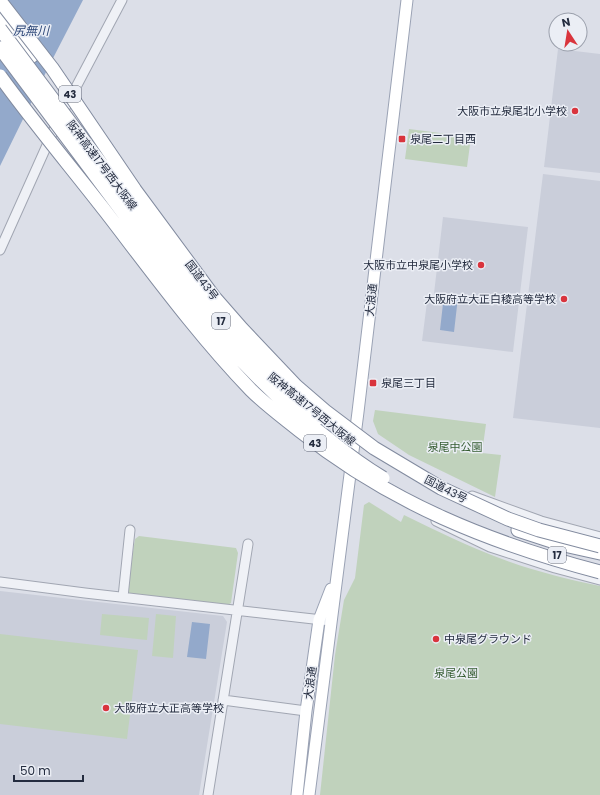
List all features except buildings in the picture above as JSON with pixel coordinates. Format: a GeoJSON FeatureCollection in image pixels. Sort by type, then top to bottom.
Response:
{"type":"FeatureCollection","features":[{"type":"Feature","properties":{"kind":"highway","name":"国道43号"},"geometry":{"type":"LineString","coordinates":[[0,1],[52,68],[214,297],[242,330],[296,386],[336,420],[374,448],[441,488],[508,519],[539,530],[600,546]]}},
{"type":"Feature","properties":{"kind":"highway"},"geometry":{"type":"LineString","coordinates":[[0,18],[138,190]]}},
{"type":"Feature","properties":{"kind":"highway","name":"阪神高速17号西大阪線"},"geometry":{"type":"LineString","coordinates":[[0,29],[208,306],[262,367],[290,393],[351,442],[383,464],[417,484],[481,516],[518,530],[564,545],[600,553]]}},
{"type":"Feature","properties":{"kind":"highway","name":"阪神高速17号西大阪線"},"geometry":{"type":"LineString","coordinates":[[0,48],[199,313],[254,375],[313,428],[376,474],[450,514],[508,538],[560,556],[600,566]]}},
{"type":"Feature","properties":{"kind":"highway"},"geometry":{"type":"LineString","coordinates":[[0,62],[105,210]]}},
{"type":"Feature","properties":{"kind":"highway","name":"43"},"geometry":{"type":"LineString","coordinates":[[0,76],[194,324],[247,386],[288,422],[352,470],[413,505],[466,529],[558,561],[600,572]]}},
{"type":"Feature","properties":{"kind":"main road","name":"大浪通"},"geometry":{"type":"LineString","coordinates":[[309,795],[356,427],[407,0]]}},
{"type":"Feature","properties":{"kind":"main road","name":"大浪通"},"geometry":{"type":"LineString","coordinates":[[297,795],[306,711],[319,620],[337,575]]}},
{"type":"Feature","properties":{"kind":"street"},"geometry":{"type":"LineString","coordinates":[[0,250],[56,125],[122,0]]}},
{"type":"Feature","properties":{"kind":"street"},"geometry":{"type":"LineString","coordinates":[[138,190],[219,294],[259,342],[315,396],[335,413],[402,460],[429,475],[480,499],[540,521],[600,537]]}},
{"type":"Feature","properties":{"kind":"street"},"geometry":{"type":"LineString","coordinates":[[120,235],[192,325],[250,393],[286,424],[350,474],[411,508],[490,547],[555,568],[600,580]]}},
{"type":"Feature","properties":{"kind":"street"},"geometry":{"type":"LineString","coordinates":[[122,597],[130,530]]}},
{"type":"Feature","properties":{"kind":"street"},"geometry":{"type":"LineString","coordinates":[[208,795],[248,544]]}},
{"type":"Feature","properties":{"kind":"street"},"geometry":{"type":"LineString","coordinates":[[0,582],[331,621]]}},
{"type":"Feature","properties":{"kind":"street"},"geometry":{"type":"LineString","coordinates":[[223,700],[306,711]]}},
{"type":"Feature","properties":{"kind":"shaded area","name":"大阪市立泉尾北小学校"},"geometry":{"type":"Polygon","coordinates":[[[558,52],[583,52],[600,54],[600,173],[544,167],[558,52]]]}},
{"type":"Feature","properties":{"kind":"shaded area","name":"大阪府立大正白稜高等学校"},"geometry":{"type":"Polygon","coordinates":[[[543,174],[600,181],[600,428],[513,418],[543,174]]]}},
{"type":"Feature","properties":{"kind":"shaded area","name":"大阪市立中泉尾小学校"},"geometry":{"type":"Polygon","coordinates":[[[443,217],[528,227],[513,352],[422,341],[427,302],[433,302],[443,217]]]}},
{"type":"Feature","properties":{"kind":"shaded area","name":"大阪府立大正高等学校"},"geometry":{"type":"Polygon","coordinates":[[[0,591],[223,616],[227,622],[199,795],[0,795],[0,591]]]}},
{"type":"Feature","properties":{"kind":"green space"},"geometry":{"type":"Polygon","coordinates":[[[409,129],[471,137],[467,167],[405,159],[409,129]]]}},
{"type":"Feature","properties":{"kind":"green space","name":"泉尾中公園"},"geometry":{"type":"Polygon","coordinates":[[[375,410],[486,424],[482,453],[501,455],[495,497],[409,455],[378,434],[373,421],[375,410]]]}},
{"type":"Feature","properties":{"kind":"green space","name":"泉尾公園"},"geometry":{"type":"Polygon","coordinates":[[[369,502],[401,522],[404,515],[465,544],[502,559],[575,581],[600,586],[600,795],[320,795],[335,655],[344,600],[355,578],[364,505],[369,502]]]}},
{"type":"Feature","properties":{"kind":"green space"},"geometry":{"type":"Polygon","coordinates":[[[139,536],[236,548],[238,553],[231,603],[226,606],[129,594],[127,589],[135,539],[139,536]]]}},
{"type":"Feature","properties":{"kind":"green space"},"geometry":{"type":"Polygon","coordinates":[[[102,614],[149,618],[147,640],[100,635],[102,614]]]}},
{"type":"Feature","properties":{"kind":"green space"},"geometry":{"type":"Polygon","coordinates":[[[156,614],[176,616],[173,658],[152,656],[156,614]]]}},
{"type":"Feature","properties":{"kind":"green space"},"geometry":{"type":"Polygon","coordinates":[[[0,634],[138,650],[127,739],[0,724],[0,634]]]}},
{"type":"Feature","properties":{"kind":"water","name":"尻無川"},"geometry":{"type":"Polygon","coordinates":[[[0,0],[83,0],[0,166],[0,0]]]}},
{"type":"Feature","properties":{"kind":"water"},"geometry":{"type":"Polygon","coordinates":[[[444,295],[458,297],[454,332],[440,330],[444,295]]]}},
{"type":"Feature","properties":{"kind":"water"},"geometry":{"type":"Polygon","coordinates":[[[192,622],[210,624],[206,659],[187,657],[192,622]]]}},
{"type":"Feature","properties":{"kind":"place","name":"大阪市立泉尾北小学校"},"geometry":{"type":"Point","coordinates":[575,111]}},
{"type":"Feature","properties":{"kind":"place","name":"泉尾二丁目西"},"geometry":{"type":"Point","coordinates":[402,139]}},
{"type":"Feature","properties":{"kind":"place","name":"大阪市立中泉尾小学校"},"geometry":{"type":"Point","coordinates":[481,265]}},
{"type":"Feature","properties":{"kind":"place","name":"大阪府立大正白稜高等学校"},"geometry":{"type":"Point","coordinates":[564,299]}},
{"type":"Feature","properties":{"kind":"place","name":"泉尾三丁目"},"geometry":{"type":"Point","coordinates":[373,383]}},
{"type":"Feature","properties":{"kind":"place","name":"中泉尾グラウンド"},"geometry":{"type":"Point","coordinates":[436,639]}},
{"type":"Feature","properties":{"kind":"place","name":"大阪府立大正高等学校"},"geometry":{"type":"Point","coordinates":[106,708]}}]}
